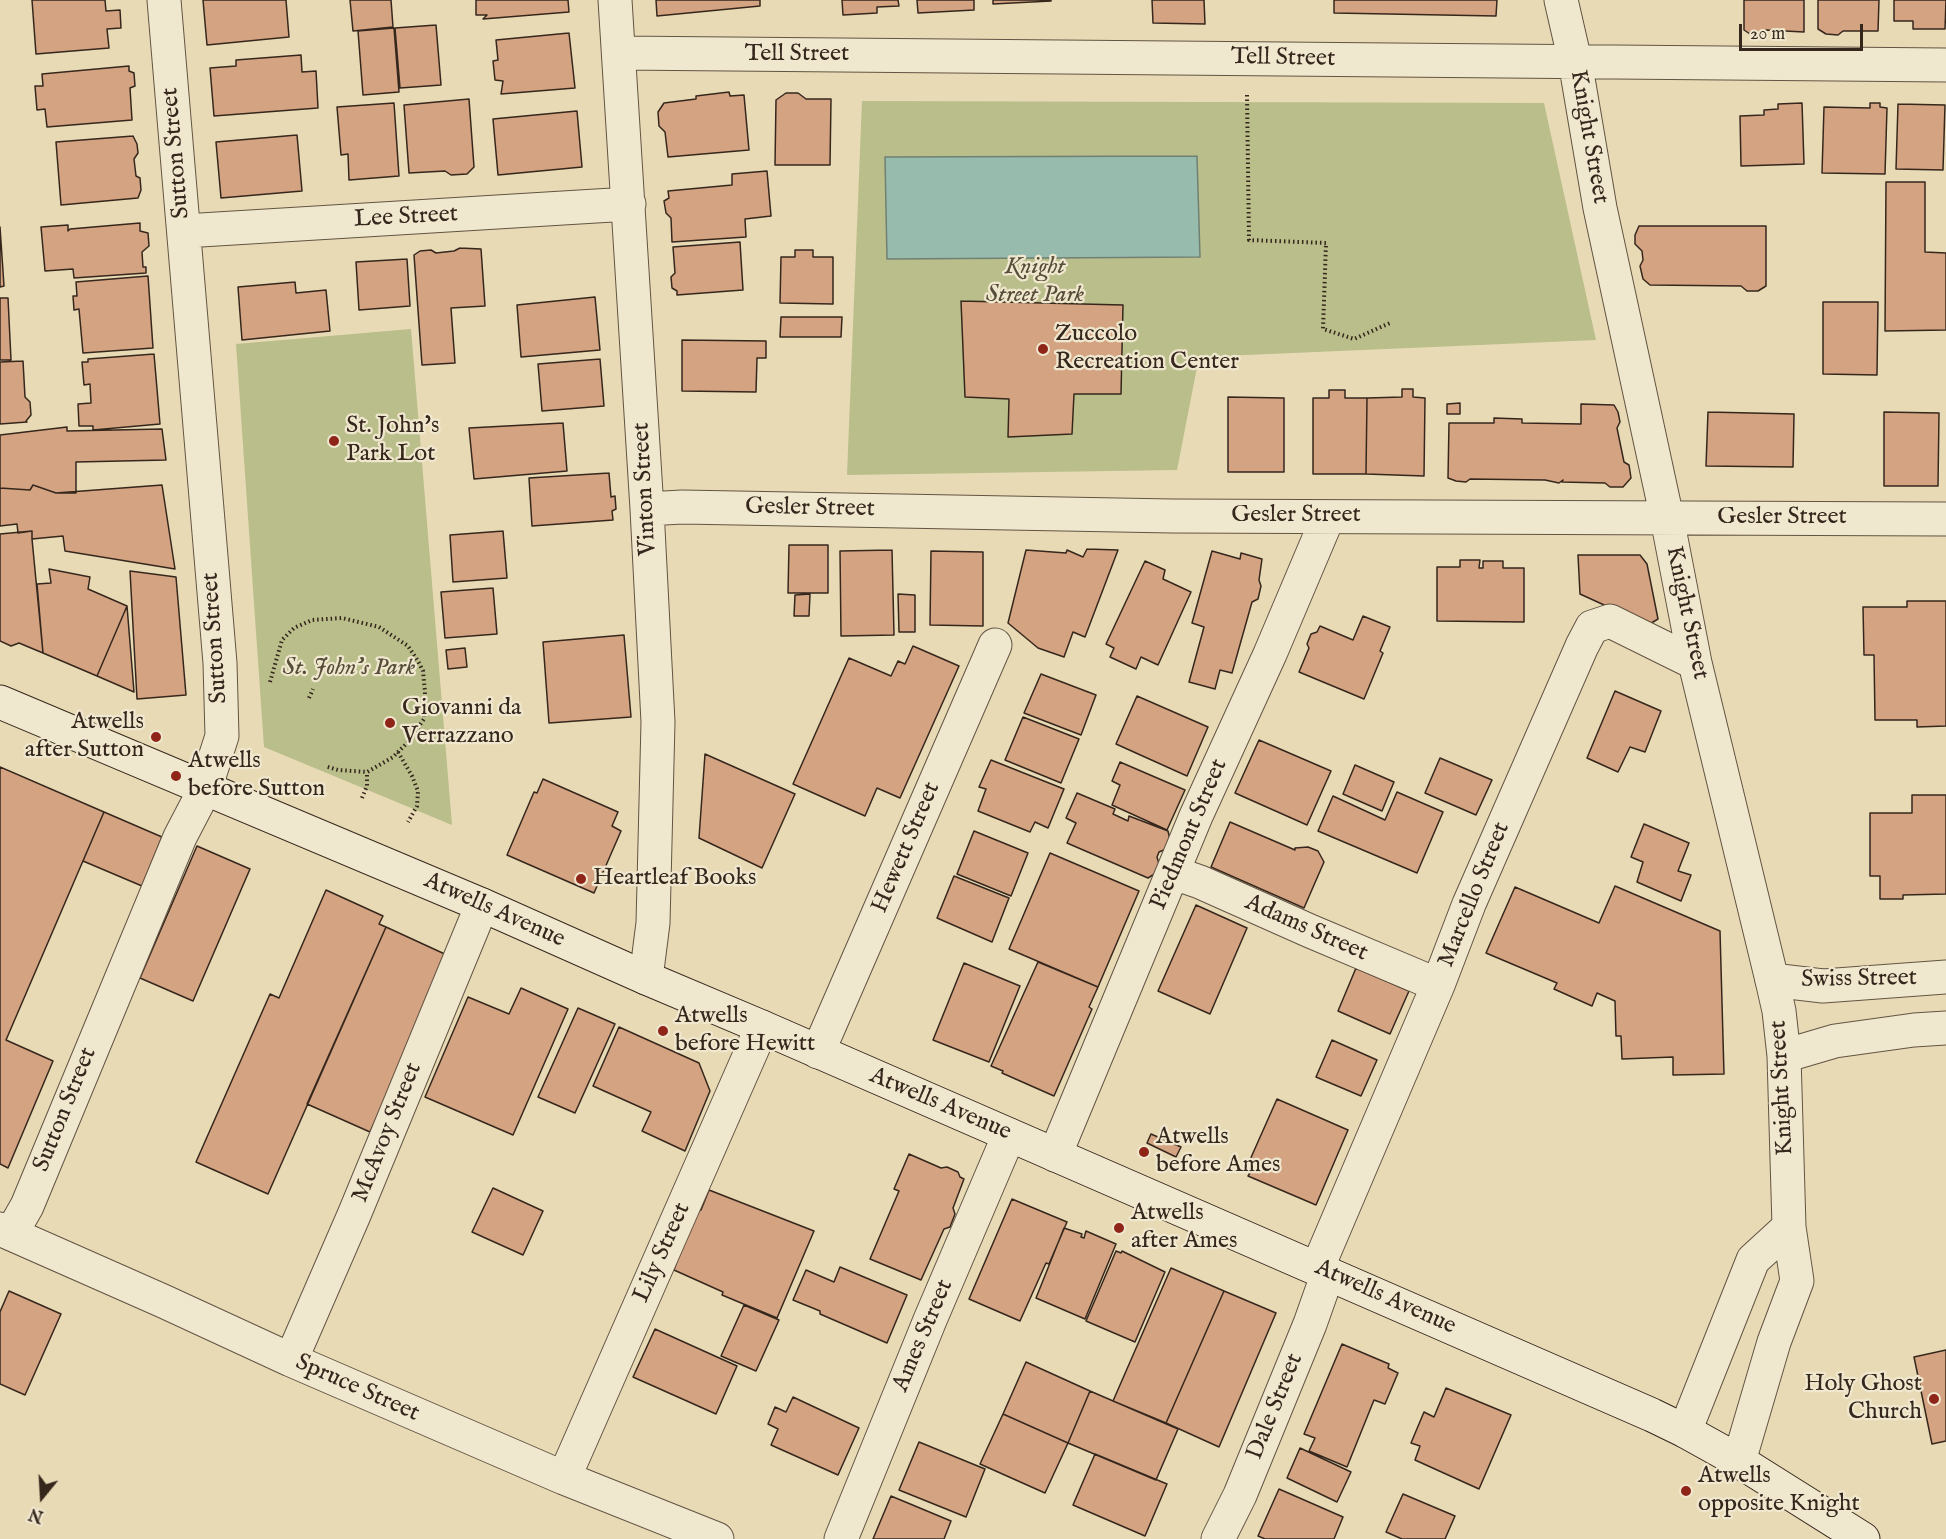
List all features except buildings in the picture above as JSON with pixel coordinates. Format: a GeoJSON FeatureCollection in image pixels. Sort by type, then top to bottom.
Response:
{"type":"FeatureCollection","features":[{"type":"Feature","properties":{"kind":"street","name":"Sutton Street"},"geometry":{"type":"LineString","coordinates":[[5,1231],[27,1206],[180,837],[205,789],[222,736],[220,663],[164,0]]}},
{"type":"Feature","properties":{"kind":"street","name":"Vinton Street"},"geometry":{"type":"LineString","coordinates":[[615,0],[629,204],[658,722],[653,923],[646,978]]}},
{"type":"Feature","properties":{"kind":"street","name":"Knight Street"},"geometry":{"type":"LineString","coordinates":[[1561,0],[1575,61],[1600,208],[1667,518],[1695,663],[1779,1011],[1784,1056],[1789,1227],[1797,1281],[1774,1342],[1738,1461]]}},
{"type":"Feature","properties":{"kind":"street","name":"Tell Street"},"geometry":{"type":"LineString","coordinates":[[619,53],[1946,65]]}},
{"type":"Feature","properties":{"kind":"street","name":"Lee Street"},"geometry":{"type":"LineString","coordinates":[[183,231],[629,204]]}},
{"type":"Feature","properties":{"kind":"street","name":"Gesler Street"},"geometry":{"type":"LineString","coordinates":[[647,509],[682,507],[1172,516],[1946,519]]}},
{"type":"Feature","properties":{"kind":"street","name":"Piedmont Street"},"geometry":{"type":"LineString","coordinates":[[1055,1155],[1196,816],[1328,517]]}},
{"type":"Feature","properties":{"kind":"street","name":"Marcello Street"},"geometry":{"type":"LineString","coordinates":[[1322,1271],[1469,904],[1592,627],[1610,621],[1695,663]]}},
{"type":"Feature","properties":{"kind":"street","name":"Hewett Street"},"geometry":{"type":"LineString","coordinates":[[818,1052],[995,645]]}},
{"type":"Feature","properties":{"kind":"street","name":"Atwells Avenue"},"geometry":{"type":"LineString","coordinates":[[0,702],[482,905],[1685,1431],[1738,1461],[1863,1539]]}},
{"type":"Feature","properties":{"kind":"street","name":"Adams Street"},"geometry":{"type":"LineString","coordinates":[[1174,873],[1200,882],[1310,932],[1438,985]]}},
{"type":"Feature","properties":{"kind":"street","name":"McAvoy Street"},"geometry":{"type":"LineString","coordinates":[[291,1360],[354,1215],[482,905]]}},
{"type":"Feature","properties":{"kind":"street","name":"Swiss Street"},"geometry":{"type":"LineString","coordinates":[[1772,980],[1823,986],[1946,977]]}},
{"type":"Feature","properties":{"kind":"street","name":"Lily Street"},"geometry":{"type":"LineString","coordinates":[[564,1479],[762,1027]]}},
{"type":"Feature","properties":{"kind":"street"},"geometry":{"type":"LineString","coordinates":[[1784,1056],[1835,1041],[1946,1028]]}},
{"type":"Feature","properties":{"kind":"street","name":"Ames Street"},"geometry":{"type":"LineString","coordinates":[[841,1539],[930,1320],[1009,1135]]}},
{"type":"Feature","properties":{"kind":"street"},"geometry":{"type":"LineString","coordinates":[[1685,1431],[1753,1260],[1789,1227]]}},
{"type":"Feature","properties":{"kind":"street","name":"Spruce Street"},"geometry":{"type":"LineString","coordinates":[[5,1231],[163,1300],[291,1360],[564,1479],[717,1539]]}},
{"type":"Feature","properties":{"kind":"street","name":"Dale Street"},"geometry":{"type":"LineString","coordinates":[[1218,1539],[1240,1495],[1310,1324],[1322,1271]]}},
{"type":"Feature","properties":{"kind":"path"},"geometry":{"type":"LineString","coordinates":[[1247,58],[1249,240],[1326,243],[1323,329],[1354,339],[1390,323]]}},
{"type":"Feature","properties":{"kind":"path"},"geometry":{"type":"LineString","coordinates":[[270,682],[282,640],[294,628],[312,620],[342,618],[379,627],[408,646],[423,671],[425,692],[423,719],[407,743],[398,752],[367,772],[338,770],[325,766]]}},
{"type":"Feature","properties":{"kind":"path"},"geometry":{"type":"LineString","coordinates":[[309,698],[313,689]]}},
{"type":"Feature","properties":{"kind":"path"},"geometry":{"type":"LineString","coordinates":[[398,752],[418,791],[417,806],[408,822]]}},
{"type":"Feature","properties":{"kind":"path"},"geometry":{"type":"LineString","coordinates":[[362,798],[367,786],[367,772]]}},
{"type":"Feature","properties":{"kind":"green space","name":"Knight Street Park"},"geometry":{"type":"Polygon","coordinates":[[[862,101],[1544,103],[1596,340],[1199,357],[1177,470],[847,475],[862,101]]]}},
{"type":"Feature","properties":{"kind":"green space","name":"St. John's Park"},"geometry":{"type":"Polygon","coordinates":[[[411,329],[452,825],[264,747],[236,344],[411,329]]]}},
{"type":"Feature","properties":{"kind":"shaded area"},"geometry":{"type":"Polygon","coordinates":[[[1197,156],[1200,257],[887,259],[885,157],[1197,156]]]}},
{"type":"Feature","properties":{"kind":"place","name":"Zuccolo Recreation Center"},"geometry":{"type":"Point","coordinates":[1043,349]}},
{"type":"Feature","properties":{"kind":"place","name":"St. John's Park Lot"},"geometry":{"type":"Point","coordinates":[334,441]}},
{"type":"Feature","properties":{"kind":"place","name":"Giovanni da Verrazzano"},"geometry":{"type":"Point","coordinates":[390,723]}},
{"type":"Feature","properties":{"kind":"place","name":"Atwells after Sutton"},"geometry":{"type":"Point","coordinates":[156,737]}},
{"type":"Feature","properties":{"kind":"place","name":"Atwells before Sutton"},"geometry":{"type":"Point","coordinates":[176,776]}},
{"type":"Feature","properties":{"kind":"place","name":"Heartleaf Books"},"geometry":{"type":"Point","coordinates":[581,879]}},
{"type":"Feature","properties":{"kind":"place","name":"Atwells before Hewitt"},"geometry":{"type":"Point","coordinates":[663,1031]}},
{"type":"Feature","properties":{"kind":"place","name":"Atwells before Ames"},"geometry":{"type":"Point","coordinates":[1144,1152]}},
{"type":"Feature","properties":{"kind":"place","name":"Atwells after Ames"},"geometry":{"type":"Point","coordinates":[1119,1228]}},
{"type":"Feature","properties":{"kind":"place","name":"Holy Ghost Church"},"geometry":{"type":"Point","coordinates":[1934,1399]}},
{"type":"Feature","properties":{"kind":"place","name":"Atwells opposite Knight"},"geometry":{"type":"Point","coordinates":[1686,1491]}}]}
